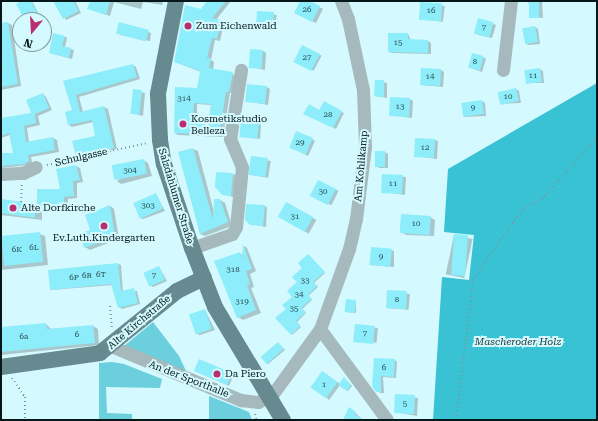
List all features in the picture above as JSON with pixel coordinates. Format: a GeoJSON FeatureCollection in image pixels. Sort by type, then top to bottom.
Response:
{"type":"FeatureCollection","features":[{"type":"Feature","properties":{"kind":"main road","name":"Salzdahlumer Straße"},"geometry":{"type":"LineString","coordinates":[[176,1],[160,84],[158,121],[161,148],[192,248],[221,319],[283,420]]}},
{"type":"Feature","properties":{"kind":"main road","name":"Alte Kirchstraße"},"geometry":{"type":"LineString","coordinates":[[4,367],[89,356],[114,344],[177,291],[204,278]]}},
{"type":"Feature","properties":{"kind":"street","name":"Am Kohlikamp"},"geometry":{"type":"LineString","coordinates":[[269,398],[320,329],[349,250],[356,219],[365,147],[363,90],[348,19],[341,1]]}},
{"type":"Feature","properties":{"kind":"street"},"geometry":{"type":"LineString","coordinates":[[503,70],[511,1]]}},
{"type":"Feature","properties":{"kind":"street","name":"Salzdahlumer Straße"},"geometry":{"type":"LineString","coordinates":[[192,248],[232,234],[236,227],[242,167],[230,139],[241,70]]}},
{"type":"Feature","properties":{"kind":"street"},"geometry":{"type":"LineString","coordinates":[[1,174],[23,173],[36,167]]}},
{"type":"Feature","properties":{"kind":"street"},"geometry":{"type":"LineString","coordinates":[[320,329],[387,420]]}},
{"type":"Feature","properties":{"kind":"street","name":"An der Sporthalle"},"geometry":{"type":"LineString","coordinates":[[114,344],[241,400],[253,402],[269,398]]}},
{"type":"Feature","properties":{"kind":"path"},"geometry":{"type":"LineString","coordinates":[[456,420],[473,279],[523,209],[542,199],[597,137]]}},
{"type":"Feature","properties":{"kind":"path","name":"Schulgasse"},"geometry":{"type":"LineString","coordinates":[[36,167],[148,142],[161,148]]}},
{"type":"Feature","properties":{"kind":"path"},"geometry":{"type":"LineString","coordinates":[[21,202],[23,173]]}},
{"type":"Feature","properties":{"kind":"path"},"geometry":{"type":"LineString","coordinates":[[110,306],[114,344]]}},
{"type":"Feature","properties":{"kind":"path"},"geometry":{"type":"LineString","coordinates":[[4,367],[25,397],[25,420]]}},
{"type":"Feature","properties":{"kind":"shaded area"},"geometry":{"type":"Polygon","coordinates":[[[153,322],[179,356],[187,373],[124,346],[153,322]]]}},
{"type":"Feature","properties":{"kind":"shaded area"},"geometry":{"type":"Polygon","coordinates":[[[112,362],[124,364],[162,379],[160,388],[106,387],[107,413],[132,414],[132,420],[99,420],[99,363],[112,362]]]}},
{"type":"Feature","properties":{"kind":"shaded area"},"geometry":{"type":"Polygon","coordinates":[[[209,396],[249,412],[252,420],[209,420],[209,396]]]}},
{"type":"Feature","properties":{"kind":"green space","name":"Mascheroder Holz"},"geometry":{"type":"Polygon","coordinates":[[[597,83],[597,420],[433,420],[442,277],[469,280],[474,235],[444,232],[448,169],[597,83]]]}},
{"type":"Feature","properties":{"kind":"building"},"geometry":{"type":"Polygon","coordinates":[[[22,1],[31,1],[37,12],[20,12],[16,4],[22,1]]]}},
{"type":"Feature","properties":{"kind":"building"},"geometry":{"type":"Polygon","coordinates":[[[53,1],[73,1],[79,11],[63,19],[53,1]]]}},
{"type":"Feature","properties":{"kind":"building"},"geometry":{"type":"Polygon","coordinates":[[[90,1],[110,1],[106,15],[87,9],[90,1]]]}},
{"type":"Feature","properties":{"kind":"building"},"geometry":{"type":"Polygon","coordinates":[[[207,1],[226,1],[212,18],[221,20],[217,39],[212,38],[207,58],[211,58],[209,68],[233,72],[229,92],[226,92],[219,135],[174,133],[175,87],[197,88],[200,71],[174,62],[185,5],[201,9],[207,1]],[[194,103],[193,122],[208,125],[211,104],[194,103]]]}},
{"type":"Feature","properties":{"kind":"building"},"geometry":{"type":"Polygon","coordinates":[[[300,1],[310,1],[320,6],[312,22],[294,13],[300,1]]]}},
{"type":"Feature","properties":{"kind":"building"},"geometry":{"type":"Polygon","coordinates":[[[529,1],[539,1],[539,18],[529,18],[529,1]]]}},
{"type":"Feature","properties":{"kind":"building"},"geometry":{"type":"Polygon","coordinates":[[[420,2],[442,3],[441,21],[419,20],[420,2]]]}},
{"type":"Feature","properties":{"kind":"building"},"geometry":{"type":"Polygon","coordinates":[[[257,11],[274,12],[273,28],[256,27],[257,11]]]}},
{"type":"Feature","properties":{"kind":"building"},"geometry":{"type":"Polygon","coordinates":[[[478,18],[493,22],[489,38],[474,33],[478,18]]]}},
{"type":"Feature","properties":{"kind":"building"},"geometry":{"type":"Polygon","coordinates":[[[8,22],[18,84],[1,87],[1,23],[8,22]]]}},
{"type":"Feature","properties":{"kind":"building"},"geometry":{"type":"Polygon","coordinates":[[[119,22],[149,30],[146,42],[116,34],[119,22]]]}},
{"type":"Feature","properties":{"kind":"building"},"geometry":{"type":"Polygon","coordinates":[[[535,26],[538,42],[525,44],[522,28],[535,26]]]}},
{"type":"Feature","properties":{"kind":"building"},"geometry":{"type":"Polygon","coordinates":[[[53,33],[65,36],[62,46],[71,48],[69,58],[49,53],[52,52],[53,33]]]}},
{"type":"Feature","properties":{"kind":"building"},"geometry":{"type":"Polygon","coordinates":[[[388,33],[408,33],[408,39],[428,40],[428,53],[388,52],[388,33]]]}},
{"type":"Feature","properties":{"kind":"building"},"geometry":{"type":"Polygon","coordinates":[[[302,45],[320,54],[311,71],[293,62],[302,45]]]}},
{"type":"Feature","properties":{"kind":"building"},"geometry":{"type":"Polygon","coordinates":[[[250,49],[263,50],[262,69],[249,68],[250,49]]]}},
{"type":"Feature","properties":{"kind":"building"},"geometry":{"type":"Polygon","coordinates":[[[472,53],[484,56],[480,70],[468,68],[472,53]]]}},
{"type":"Feature","properties":{"kind":"building"},"geometry":{"type":"Polygon","coordinates":[[[133,64],[137,77],[76,95],[80,112],[104,106],[114,148],[76,156],[72,141],[95,136],[92,120],[68,125],[65,112],[72,110],[63,81],[133,64]]]}},
{"type":"Feature","properties":{"kind":"building"},"geometry":{"type":"Polygon","coordinates":[[[421,68],[441,69],[440,86],[420,85],[421,68]]]}},
{"type":"Feature","properties":{"kind":"building"},"geometry":{"type":"Polygon","coordinates":[[[540,68],[542,82],[526,84],[524,70],[540,68]]]}},
{"type":"Feature","properties":{"kind":"building"},"geometry":{"type":"Polygon","coordinates":[[[375,80],[384,80],[384,97],[374,96],[375,80]]]}},
{"type":"Feature","properties":{"kind":"building"},"geometry":{"type":"Polygon","coordinates":[[[247,84],[267,86],[265,104],[245,102],[247,84]]]}},
{"type":"Feature","properties":{"kind":"building"},"geometry":{"type":"Polygon","coordinates":[[[516,88],[519,101],[500,105],[497,92],[516,88]]]}},
{"type":"Feature","properties":{"kind":"building"},"geometry":{"type":"Polygon","coordinates":[[[133,89],[142,90],[139,115],[130,114],[133,89]]]}},
{"type":"Feature","properties":{"kind":"building"},"geometry":{"type":"Polygon","coordinates":[[[43,93],[49,108],[35,114],[36,123],[24,126],[26,142],[53,137],[55,150],[28,155],[29,161],[24,164],[1,166],[1,153],[13,153],[9,133],[1,136],[1,118],[31,113],[26,100],[43,93]]]}},
{"type":"Feature","properties":{"kind":"building"},"geometry":{"type":"Polygon","coordinates":[[[390,97],[410,98],[409,117],[389,116],[390,97]]]}},
{"type":"Feature","properties":{"kind":"building"},"geometry":{"type":"Polygon","coordinates":[[[482,100],[484,114],[463,117],[461,103],[482,100]]]}},
{"type":"Feature","properties":{"kind":"building"},"geometry":{"type":"Polygon","coordinates":[[[324,101],[342,111],[333,128],[303,114],[309,104],[319,110],[324,101]]]}},
{"type":"Feature","properties":{"kind":"building"},"geometry":{"type":"Polygon","coordinates":[[[241,121],[259,123],[257,139],[239,137],[241,121]]]}},
{"type":"Feature","properties":{"kind":"building"},"geometry":{"type":"Polygon","coordinates":[[[296,131],[313,138],[306,154],[289,148],[296,131]]]}},
{"type":"Feature","properties":{"kind":"building"},"geometry":{"type":"Polygon","coordinates":[[[415,138],[435,139],[434,158],[414,157],[415,138]]]}},
{"type":"Feature","properties":{"kind":"building"},"geometry":{"type":"Polygon","coordinates":[[[193,148],[213,220],[214,199],[220,199],[228,222],[200,234],[178,152],[193,148]]]}},
{"type":"Feature","properties":{"kind":"building"},"geometry":{"type":"Polygon","coordinates":[[[375,151],[385,151],[385,167],[375,167],[375,151]]]}},
{"type":"Feature","properties":{"kind":"building"},"geometry":{"type":"Polygon","coordinates":[[[251,156],[268,158],[266,177],[249,175],[251,156]]]}},
{"type":"Feature","properties":{"kind":"building"},"geometry":{"type":"Polygon","coordinates":[[[144,159],[147,174],[114,180],[112,165],[144,159]]]}},
{"type":"Feature","properties":{"kind":"building"},"geometry":{"type":"Polygon","coordinates":[[[76,165],[80,180],[73,181],[74,196],[64,197],[64,209],[37,209],[37,189],[60,189],[56,169],[76,165]]]}},
{"type":"Feature","properties":{"kind":"building"},"geometry":{"type":"Polygon","coordinates":[[[216,172],[233,173],[231,196],[222,195],[215,187],[216,172]]]}},
{"type":"Feature","properties":{"kind":"building"},"geometry":{"type":"Polygon","coordinates":[[[382,174],[403,175],[402,194],[381,193],[382,174]]]}},
{"type":"Feature","properties":{"kind":"building"},"geometry":{"type":"Polygon","coordinates":[[[318,180],[336,189],[328,205],[310,196],[318,180]]]}},
{"type":"Feature","properties":{"kind":"building"},"geometry":{"type":"Polygon","coordinates":[[[156,193],[163,209],[140,219],[133,203],[156,193]]]}},
{"type":"Feature","properties":{"kind":"building","name":"Alte Dorfkirche"},"geometry":{"type":"Polygon","coordinates":[[[1,199],[37,204],[35,218],[1,213],[1,199]]]}},
{"type":"Feature","properties":{"kind":"building"},"geometry":{"type":"Polygon","coordinates":[[[286,202],[313,217],[305,232],[278,217],[286,202]]]}},
{"type":"Feature","properties":{"kind":"building"},"geometry":{"type":"Polygon","coordinates":[[[246,204],[265,205],[263,226],[250,225],[245,220],[246,204]]]}},
{"type":"Feature","properties":{"kind":"building"},"geometry":{"type":"Polygon","coordinates":[[[110,205],[115,236],[84,248],[79,234],[90,230],[85,215],[110,205]]]}},
{"type":"Feature","properties":{"kind":"building"},"geometry":{"type":"Polygon","coordinates":[[[401,214],[431,216],[430,235],[400,233],[401,214]]]}},
{"type":"Feature","properties":{"kind":"building"},"geometry":{"type":"Polygon","coordinates":[[[40,232],[43,262],[4,266],[1,236],[40,232]]]}},
{"type":"Feature","properties":{"kind":"building"},"geometry":{"type":"Polygon","coordinates":[[[454,234],[468,235],[465,276],[451,275],[454,234]]]}},
{"type":"Feature","properties":{"kind":"building"},"geometry":{"type":"Polygon","coordinates":[[[243,244],[252,269],[246,271],[250,284],[247,285],[256,310],[237,318],[214,261],[240,252],[242,258],[243,244]]]}},
{"type":"Feature","properties":{"kind":"building"},"geometry":{"type":"Polygon","coordinates":[[[371,247],[392,249],[390,267],[369,265],[371,247]]]}},
{"type":"Feature","properties":{"kind":"building"},"geometry":{"type":"Polygon","coordinates":[[[308,254],[325,272],[313,282],[317,286],[308,295],[312,299],[301,308],[306,312],[296,321],[300,326],[291,335],[275,318],[286,309],[282,305],[292,297],[287,291],[297,282],[292,277],[302,268],[298,263],[308,254]]]}},
{"type":"Feature","properties":{"kind":"building"},"geometry":{"type":"Polygon","coordinates":[[[118,263],[121,291],[134,288],[138,303],[118,308],[111,284],[50,290],[48,270],[118,263]]]}},
{"type":"Feature","properties":{"kind":"building"},"geometry":{"type":"Polygon","coordinates":[[[159,266],[165,280],[149,286],[143,273],[159,266]]]}},
{"type":"Feature","properties":{"kind":"building"},"geometry":{"type":"Polygon","coordinates":[[[387,290],[407,291],[406,309],[386,308],[387,290]]]}},
{"type":"Feature","properties":{"kind":"building"},"geometry":{"type":"Polygon","coordinates":[[[346,299],[356,300],[355,313],[345,312],[346,299]]]}},
{"type":"Feature","properties":{"kind":"building"},"geometry":{"type":"Polygon","coordinates":[[[205,309],[212,329],[196,334],[189,315],[205,309]]]}},
{"type":"Feature","properties":{"kind":"building"},"geometry":{"type":"Polygon","coordinates":[[[46,323],[47,329],[93,325],[95,343],[1,352],[1,327],[46,323]]]}},
{"type":"Feature","properties":{"kind":"building"},"geometry":{"type":"Polygon","coordinates":[[[355,324],[375,326],[373,344],[353,342],[355,324]]]}},
{"type":"Feature","properties":{"kind":"building"},"geometry":{"type":"Polygon","coordinates":[[[278,342],[284,349],[267,364],[261,357],[278,342]]]}},
{"type":"Feature","properties":{"kind":"building"},"geometry":{"type":"Polygon","coordinates":[[[374,358],[395,359],[394,377],[381,376],[381,392],[376,392],[372,386],[374,358]]]}},
{"type":"Feature","properties":{"kind":"building"},"geometry":{"type":"Polygon","coordinates":[[[199,359],[232,373],[227,385],[194,371],[199,359]]]}},
{"type":"Feature","properties":{"kind":"building"},"geometry":{"type":"Polygon","coordinates":[[[322,371],[338,382],[326,398],[311,387],[322,371]]]}},
{"type":"Feature","properties":{"kind":"building"},"geometry":{"type":"Polygon","coordinates":[[[344,377],[351,385],[347,391],[338,385],[344,377]]]}},
{"type":"Feature","properties":{"kind":"building"},"geometry":{"type":"Polygon","coordinates":[[[395,394],[415,395],[414,414],[394,413],[395,394]]]}},
{"type":"Feature","properties":{"kind":"building"},"geometry":{"type":"Polygon","coordinates":[[[349,407],[356,412],[354,414],[363,420],[343,420],[349,407]]]}},
{"type":"Feature","properties":{"kind":"place","name":"Zum Eichenwald"},"geometry":{"type":"Point","coordinates":[188,26]}},
{"type":"Feature","properties":{"kind":"place","name":"Kosmetikstudio Belleza"},"geometry":{"type":"Point","coordinates":[183,124]}},
{"type":"Feature","properties":{"kind":"place","name":"Alte Dorfkirche"},"geometry":{"type":"Point","coordinates":[13,208]}},
{"type":"Feature","properties":{"kind":"place","name":"Ev.Luth.Kindergarten"},"geometry":{"type":"Point","coordinates":[104,226]}},
{"type":"Feature","properties":{"kind":"place","name":"Da Piero"},"geometry":{"type":"Point","coordinates":[217,374]}}]}
